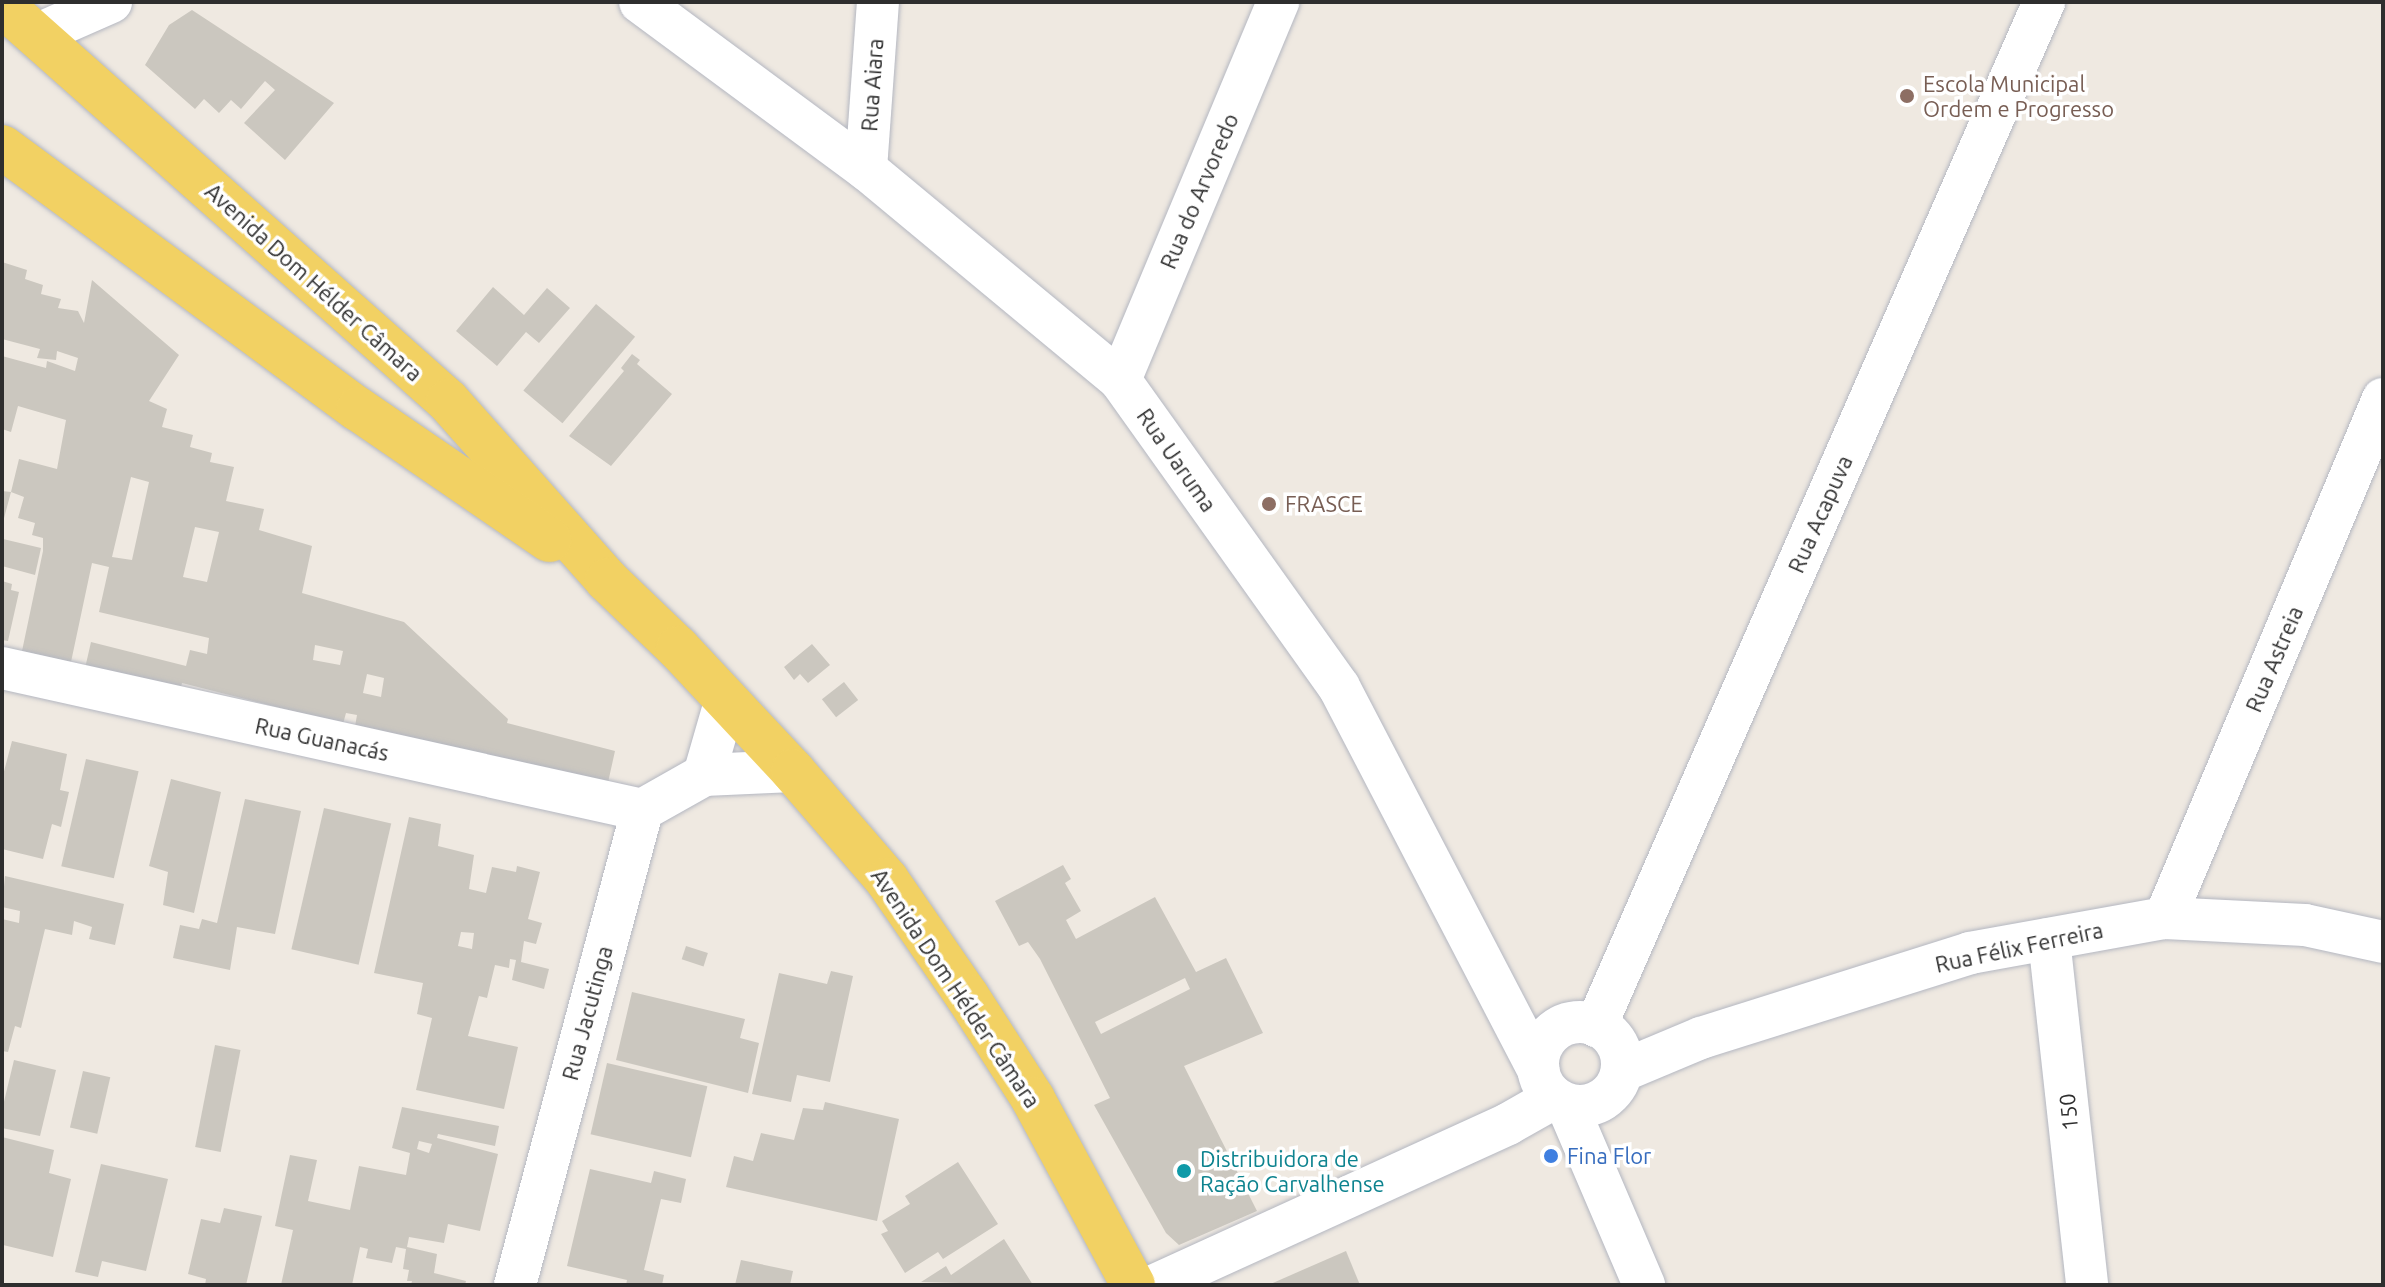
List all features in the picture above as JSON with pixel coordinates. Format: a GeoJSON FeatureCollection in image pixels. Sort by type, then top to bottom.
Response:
{"type":"FeatureCollection","features":[{"type":"Feature","properties":{"kind":"main road","name":"Avenida Dom Hélder Câmara"},"geometry":{"type":"LineString","coordinates":[[2,5],[448,401],[607,580],[793,771],[887,880],[967,996],[1033,1099],[1133,1285]]}},
{"type":"Feature","properties":{"kind":"main road","name":"Avenida Dom Hélder Câmara"},"geometry":{"type":"LineString","coordinates":[[2,147],[358,409],[607,580]]}},
{"type":"Feature","properties":{"kind":"street"},"geometry":{"type":"LineString","coordinates":[[36,35],[111,2]]}},
{"type":"Feature","properties":{"kind":"street","name":"Rua Uaruma"},"geometry":{"type":"LineString","coordinates":[[640,2],[866,169],[1120,380],[1339,687],[1553,1091],[1644,1285]]}},
{"type":"Feature","properties":{"kind":"street","name":"Rua Aiara"},"geometry":{"type":"LineString","coordinates":[[866,169],[878,2]]}},
{"type":"Feature","properties":{"kind":"street","name":"Rua do Arvoredo"},"geometry":{"type":"LineString","coordinates":[[1120,380],[1278,2]]}},
{"type":"Feature","properties":{"kind":"street","name":"Rua Acapuva"},"geometry":{"type":"LineString","coordinates":[[1596,1026],[2044,2]]}},
{"type":"Feature","properties":{"kind":"street","name":"Rua Astreia"},"geometry":{"type":"LineString","coordinates":[[2165,918],[2383,399]]}},
{"type":"Feature","properties":{"kind":"street","name":"Rua Guanacás"},"geometry":{"type":"LineString","coordinates":[[2,668],[642,810]]}},
{"type":"Feature","properties":{"kind":"street"},"geometry":{"type":"LineString","coordinates":[[704,775],[726,699]]}},
{"type":"Feature","properties":{"kind":"street"},"geometry":{"type":"LineString","coordinates":[[642,810],[704,775],[793,771]]}},
{"type":"Feature","properties":{"kind":"street","name":"Rua Jacutinga"},"geometry":{"type":"LineString","coordinates":[[515,1285],[642,810]]}},
{"type":"Feature","properties":{"kind":"street","name":"Rua Félix Ferreira"},"geometry":{"type":"LineString","coordinates":[[1622,1071],[1701,1038],[1970,953],[2165,918],[2305,925],[2383,942]]}},
{"type":"Feature","properties":{"kind":"street","name":"150"},"geometry":{"type":"LineString","coordinates":[[2049,939],[2087,1285]]}},
{"type":"Feature","properties":{"kind":"street"},"geometry":{"type":"LineString","coordinates":[[1574,1022],[1608,1032],[1619,1046],[1622,1071],[1611,1093],[1598,1103],[1553,1091],[1543,1041],[1556,1029],[1574,1022]]}},
{"type":"Feature","properties":{"kind":"street"},"geometry":{"type":"LineString","coordinates":[[1155,1285],[1508,1124],[1553,1091]]}},
{"type":"Feature","properties":{"kind":"building"},"geometry":{"type":"Polygon","coordinates":[[[192,10],[334,103],[285,160],[244,123],[275,90],[265,81],[241,109],[231,100],[219,113],[204,99],[195,109],[145,65],[169,25],[192,10]]]}},
{"type":"Feature","properties":{"kind":"building"},"geometry":{"type":"Polygon","coordinates":[[[2,262],[27,270],[25,279],[43,285],[41,294],[61,299],[58,308],[78,311],[84,323],[92,280],[179,355],[149,401],[167,409],[162,427],[193,435],[190,447],[212,453],[210,462],[234,467],[226,501],[264,509],[259,530],[312,546],[302,593],[404,622],[508,719],[507,723],[615,751],[605,796],[353,738],[357,715],[346,713],[343,724],[182,683],[178,699],[83,677],[91,642],[186,666],[190,650],[207,654],[209,638],[99,612],[109,567],[92,563],[71,662],[22,651],[43,538],[32,535],[35,523],[18,518],[24,497],[11,492],[19,459],[57,469],[66,420],[18,406],[11,432],[2,429],[2,356],[46,368],[47,361],[75,371],[78,358],[57,351],[56,360],[37,358],[40,349],[2,339],[2,262]],[[131,477],[112,557],[132,560],[149,482],[131,477]],[[195,527],[183,577],[207,582],[219,532],[195,527]],[[315,645],[313,660],[340,665],[343,651],[315,645]],[[367,674],[363,693],[381,697],[384,678],[367,674]]]}},
{"type":"Feature","properties":{"kind":"building"},"geometry":{"type":"Polygon","coordinates":[[[493,287],[524,315],[547,288],[570,308],[539,343],[526,332],[497,366],[456,331],[493,287]]]}},
{"type":"Feature","properties":{"kind":"building"},"geometry":{"type":"Polygon","coordinates":[[[596,304],[635,337],[562,423],[523,391],[596,304]]]}},
{"type":"Feature","properties":{"kind":"building"},"geometry":{"type":"Polygon","coordinates":[[[632,354],[640,360],[637,364],[672,394],[611,466],[569,436],[624,371],[621,368],[632,354]]]}},
{"type":"Feature","properties":{"kind":"building"},"geometry":{"type":"Polygon","coordinates":[[[2,491],[11,492],[3,522],[2,522],[2,491]]]}},
{"type":"Feature","properties":{"kind":"building"},"geometry":{"type":"Polygon","coordinates":[[[3,539],[41,548],[35,575],[2,566],[3,539]]]}},
{"type":"Feature","properties":{"kind":"building"},"geometry":{"type":"Polygon","coordinates":[[[2,581],[12,584],[11,590],[19,592],[8,641],[2,640],[2,581]]]}},
{"type":"Feature","properties":{"kind":"building"},"geometry":{"type":"Polygon","coordinates":[[[812,644],[830,665],[808,683],[800,674],[794,680],[784,667],[812,644]]]}},
{"type":"Feature","properties":{"kind":"building"},"geometry":{"type":"Polygon","coordinates":[[[844,682],[858,700],[836,717],[822,699],[844,682]]]}},
{"type":"Feature","properties":{"kind":"building"},"geometry":{"type":"Polygon","coordinates":[[[12,741],[67,754],[60,790],[69,792],[61,827],[52,824],[43,859],[2,849],[2,779],[12,741]]]}},
{"type":"Feature","properties":{"kind":"building"},"geometry":{"type":"Polygon","coordinates":[[[86,759],[139,771],[114,878],[61,866],[86,759]]]}},
{"type":"Feature","properties":{"kind":"building"},"geometry":{"type":"Polygon","coordinates":[[[171,779],[221,792],[194,913],[163,905],[168,872],[149,866],[171,779]]]}},
{"type":"Feature","properties":{"kind":"building"},"geometry":{"type":"Polygon","coordinates":[[[245,799],[301,811],[275,934],[237,927],[230,970],[173,958],[180,925],[199,929],[202,919],[217,923],[245,799]]]}},
{"type":"Feature","properties":{"kind":"building"},"geometry":{"type":"Polygon","coordinates":[[[324,808],[391,824],[359,965],[291,949],[324,808]]]}},
{"type":"Feature","properties":{"kind":"building"},"geometry":{"type":"Polygon","coordinates":[[[409,817],[441,824],[438,846],[474,855],[469,889],[486,893],[492,867],[516,872],[517,866],[540,872],[528,919],[542,923],[536,944],[524,941],[521,962],[549,969],[544,989],[512,980],[516,960],[510,959],[509,968],[495,965],[487,998],[479,996],[468,1036],[518,1047],[504,1109],[416,1090],[432,1018],[417,1014],[423,983],[374,973],[409,817]],[[461,932],[458,946],[472,949],[474,933],[461,932]]]}},
{"type":"Feature","properties":{"kind":"building"},"geometry":{"type":"Polygon","coordinates":[[[1063,865],[1071,879],[1065,883],[1081,911],[1066,920],[1076,939],[1155,897],[1196,972],[1226,958],[1263,1033],[1184,1066],[1257,1211],[1179,1245],[1166,1233],[1094,1105],[1110,1098],[1040,959],[1028,942],[1019,946],[995,901],[1063,865]],[[1185,978],[1095,1022],[1101,1034],[1190,989],[1185,978]]]}},
{"type":"Feature","properties":{"kind":"building"},"geometry":{"type":"Polygon","coordinates":[[[5,876],[124,904],[115,945],[89,939],[92,927],[74,921],[72,935],[45,929],[21,1028],[15,1026],[8,1052],[2,1051],[2,919],[19,923],[20,911],[2,907],[5,876]]]}},
{"type":"Feature","properties":{"kind":"building"},"geometry":{"type":"Polygon","coordinates":[[[686,946],[708,953],[704,966],[682,959],[686,946]]]}},
{"type":"Feature","properties":{"kind":"building"},"geometry":{"type":"Polygon","coordinates":[[[831,971],[853,976],[830,1082],[797,1075],[791,1102],[752,1094],[779,973],[827,984],[831,971]]]}},
{"type":"Feature","properties":{"kind":"building"},"geometry":{"type":"Polygon","coordinates":[[[632,992],[745,1019],[740,1038],[759,1043],[748,1093],[616,1060],[632,992]]]}},
{"type":"Feature","properties":{"kind":"building"},"geometry":{"type":"Polygon","coordinates":[[[215,1045],[241,1050],[221,1152],[195,1147],[215,1045]]]}},
{"type":"Feature","properties":{"kind":"building"},"geometry":{"type":"Polygon","coordinates":[[[14,1060],[56,1070],[40,1136],[2,1128],[2,1110],[14,1060]]]}},
{"type":"Feature","properties":{"kind":"building"},"geometry":{"type":"Polygon","coordinates":[[[607,1063],[707,1086],[691,1157],[591,1134],[607,1063]]]}},
{"type":"Feature","properties":{"kind":"building"},"geometry":{"type":"Polygon","coordinates":[[[83,1071],[110,1077],[97,1134],[70,1128],[83,1071]]]}},
{"type":"Feature","properties":{"kind":"building"},"geometry":{"type":"Polygon","coordinates":[[[825,1102],[899,1119],[877,1221],[726,1187],[734,1156],[753,1161],[761,1133],[794,1140],[803,1108],[823,1110],[825,1102]]]}},
{"type":"Feature","properties":{"kind":"building"},"geometry":{"type":"Polygon","coordinates":[[[402,1107],[499,1126],[495,1146],[438,1134],[437,1138],[498,1154],[480,1231],[448,1224],[444,1243],[409,1237],[407,1247],[437,1254],[434,1273],[466,1281],[465,1285],[411,1285],[412,1281],[407,1281],[409,1270],[403,1269],[406,1249],[396,1247],[392,1263],[366,1258],[368,1249],[360,1247],[352,1285],[281,1285],[293,1230],[275,1226],[290,1155],[317,1160],[308,1201],[350,1210],[359,1166],[406,1175],[410,1153],[392,1148],[402,1107]],[[419,1141],[417,1149],[429,1153],[432,1144],[419,1141]]]}},
{"type":"Feature","properties":{"kind":"building"},"geometry":{"type":"Polygon","coordinates":[[[2,1137],[54,1150],[49,1173],[71,1179],[53,1257],[3,1245],[2,1137]]]}},
{"type":"Feature","properties":{"kind":"building"},"geometry":{"type":"Polygon","coordinates":[[[958,1162],[998,1224],[943,1259],[938,1252],[905,1273],[881,1234],[888,1231],[882,1221],[910,1204],[905,1196],[958,1162]]]}},
{"type":"Feature","properties":{"kind":"building"},"geometry":{"type":"Polygon","coordinates":[[[101,1164],[168,1179],[146,1271],[102,1261],[98,1277],[75,1272],[101,1164]]]}},
{"type":"Feature","properties":{"kind":"building"},"geometry":{"type":"Polygon","coordinates":[[[590,1169],[651,1183],[654,1171],[686,1179],[681,1203],[661,1199],[644,1270],[664,1275],[662,1285],[626,1285],[627,1280],[567,1266],[590,1169]]]}},
{"type":"Feature","properties":{"kind":"building"},"geometry":{"type":"Polygon","coordinates":[[[224,1208],[262,1216],[246,1285],[205,1285],[206,1279],[188,1274],[201,1219],[220,1223],[224,1208]]]}},
{"type":"Feature","properties":{"kind":"building"},"geometry":{"type":"Polygon","coordinates":[[[1004,1239],[1033,1285],[921,1282],[946,1266],[951,1275],[1004,1239]]]}},
{"type":"Feature","properties":{"kind":"building"},"geometry":{"type":"Polygon","coordinates":[[[1346,1251],[1360,1285],[1268,1285],[1346,1251]]]}},
{"type":"Feature","properties":{"kind":"building"},"geometry":{"type":"Polygon","coordinates":[[[741,1260],[793,1271],[790,1285],[735,1285],[741,1260]]]}},
{"type":"Feature","properties":{"kind":"place","name":"Escola Municipal Ordem e Progresso"},"geometry":{"type":"Point","coordinates":[1907,96]}},
{"type":"Feature","properties":{"kind":"place","name":"FRASCE"},"geometry":{"type":"Point","coordinates":[1269,504]}},
{"type":"Feature","properties":{"kind":"place","name":"Fina Flor"},"geometry":{"type":"Point","coordinates":[1551,1156]}},
{"type":"Feature","properties":{"kind":"place","name":"Distribuidora de Ração Carvalhense"},"geometry":{"type":"Point","coordinates":[1184,1171]}}]}
